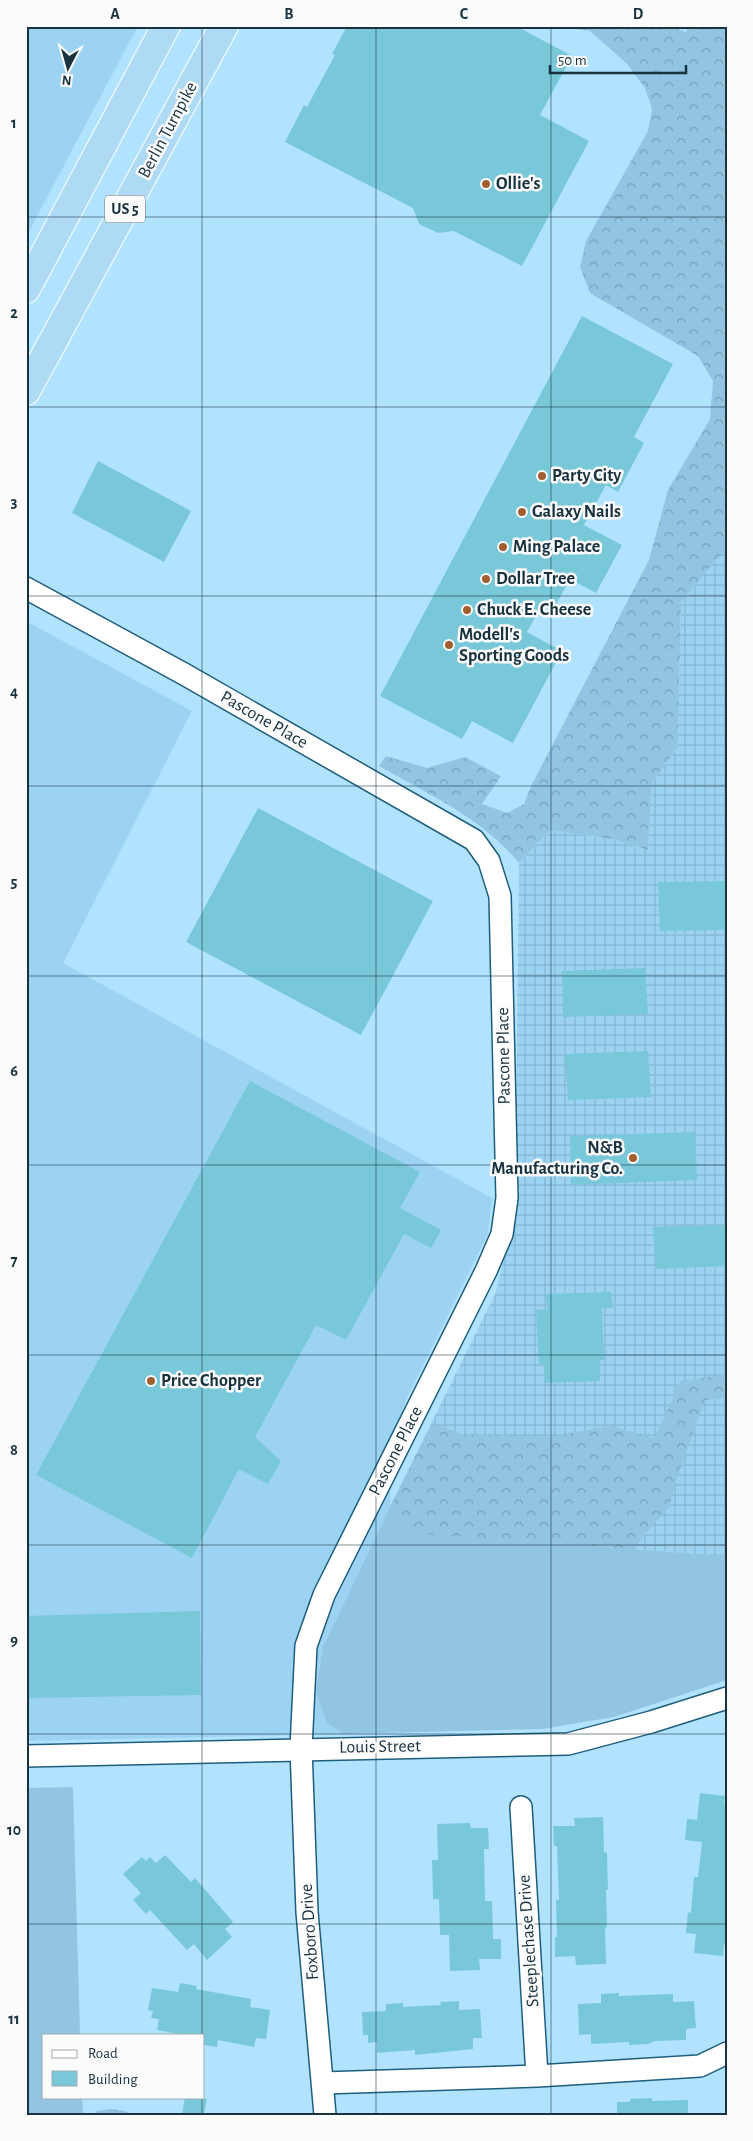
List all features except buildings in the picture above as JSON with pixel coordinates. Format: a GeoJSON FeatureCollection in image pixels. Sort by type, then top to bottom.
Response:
{"type":"FeatureCollection","features":[{"type":"Feature","properties":{"kind":"highway","name":"US 5"},"geometry":{"type":"LineString","coordinates":[[26,289],[166,26]]}},
{"type":"Feature","properties":{"kind":"highway","name":"Berlin Turnpike"},"geometry":{"type":"LineString","coordinates":[[26,392],[224,26]]}},
{"type":"Feature","properties":{"kind":"street","name":"Pascone Place"},"geometry":{"type":"LineString","coordinates":[[26,588],[184,674],[474,840],[489,861],[500,896],[507,1194],[502,1234],[486,1271],[324,1596],[306,1646],[301,1748]]}},
{"type":"Feature","properties":{"kind":"street","name":"Louis Street"},"geometry":{"type":"LineString","coordinates":[[26,1756],[301,1748],[568,1744],[651,1722],[727,1698]]}},
{"type":"Feature","properties":{"kind":"street","name":"Foxboro Drive"},"geometry":{"type":"LineString","coordinates":[[301,1748],[307,1912],[325,2115]]}},
{"type":"Feature","properties":{"kind":"street","name":"Steeplechase Drive"},"geometry":{"type":"LineString","coordinates":[[520,1807],[537,2076]]}},
{"type":"Feature","properties":{"kind":"street"},"geometry":{"type":"LineString","coordinates":[[323,2083],[537,2076],[700,2066],[727,2053]]}},
{"type":"Feature","properties":{"kind":"shaded area"},"geometry":{"type":"Polygon","coordinates":[[[26,26],[138,26],[26,237],[26,26]]]}},
{"type":"Feature","properties":{"kind":"shaded area"},"geometry":{"type":"Polygon","coordinates":[[[724,550],[727,552],[727,1556],[412,1533],[390,1507],[496,1292],[515,1210],[519,863],[550,830],[617,840],[648,850],[652,783],[678,747],[681,602],[724,550]]]}},
{"type":"Feature","properties":{"kind":"shaded area"},"geometry":{"type":"Polygon","coordinates":[[[26,621],[192,711],[63,963],[492,1198],[488,1234],[406,1400],[392,1443],[390,1507],[323,1647],[327,1723],[343,1734],[26,1741],[26,621]]]}},
{"type":"Feature","properties":{"kind":"green space"},"geometry":{"type":"Polygon","coordinates":[[[554,26],[669,26],[686,32],[689,26],[727,26],[727,552],[724,551],[681,602],[678,747],[652,783],[648,850],[617,840],[550,830],[519,863],[504,847],[471,820],[435,797],[379,766],[386,756],[427,768],[465,757],[501,776],[482,804],[507,813],[524,804],[532,784],[649,560],[668,490],[710,419],[713,381],[698,356],[590,293],[580,267],[586,241],[648,131],[652,109],[645,88],[627,64],[590,31],[554,26]]]}},
{"type":"Feature","properties":{"kind":"green space"},"geometry":{"type":"Polygon","coordinates":[[[727,1374],[727,1398],[705,1400],[675,1484],[670,1506],[633,1549],[412,1533],[390,1507],[432,1423],[462,1434],[549,1437],[611,1426],[655,1438],[680,1381],[727,1374]]]}},
{"type":"Feature","properties":{"kind":"green space"},"geometry":{"type":"Polygon","coordinates":[[[390,1507],[413,1533],[727,1556],[727,1680],[614,1717],[542,1729],[343,1734],[327,1723],[316,1692],[323,1647],[390,1507]]]}},
{"type":"Feature","properties":{"kind":"green space"},"geometry":{"type":"Polygon","coordinates":[[[73,1787],[80,2034],[42,2034],[42,2098],[82,2098],[83,2115],[26,2115],[26,1788],[73,1787]]]}},
{"type":"Feature","properties":{"kind":"green space"},"geometry":{"type":"Polygon","coordinates":[[[111,2109],[125,2111],[134,2115],[92,2115],[97,2111],[111,2109]]]}},
{"type":"Feature","properties":{"kind":"place","name":"Ollie's"},"geometry":{"type":"Point","coordinates":[486,184]}},
{"type":"Feature","properties":{"kind":"place","name":"Party City"},"geometry":{"type":"Point","coordinates":[542,476]}},
{"type":"Feature","properties":{"kind":"place","name":"Galaxy Nails"},"geometry":{"type":"Point","coordinates":[522,512]}},
{"type":"Feature","properties":{"kind":"place","name":"Ming Palace"},"geometry":{"type":"Point","coordinates":[503,547]}},
{"type":"Feature","properties":{"kind":"place","name":"Dollar Tree"},"geometry":{"type":"Point","coordinates":[486,579]}},
{"type":"Feature","properties":{"kind":"place","name":"Chuck E. Cheese"},"geometry":{"type":"Point","coordinates":[467,610]}},
{"type":"Feature","properties":{"kind":"place","name":"Modell's Sporting Goods"},"geometry":{"type":"Point","coordinates":[449,645]}},
{"type":"Feature","properties":{"kind":"place","name":"N&B Manufacturing Co."},"geometry":{"type":"Point","coordinates":[633,1158]}},
{"type":"Feature","properties":{"kind":"place","name":"Price Chopper"},"geometry":{"type":"Point","coordinates":[151,1381]}}]}
